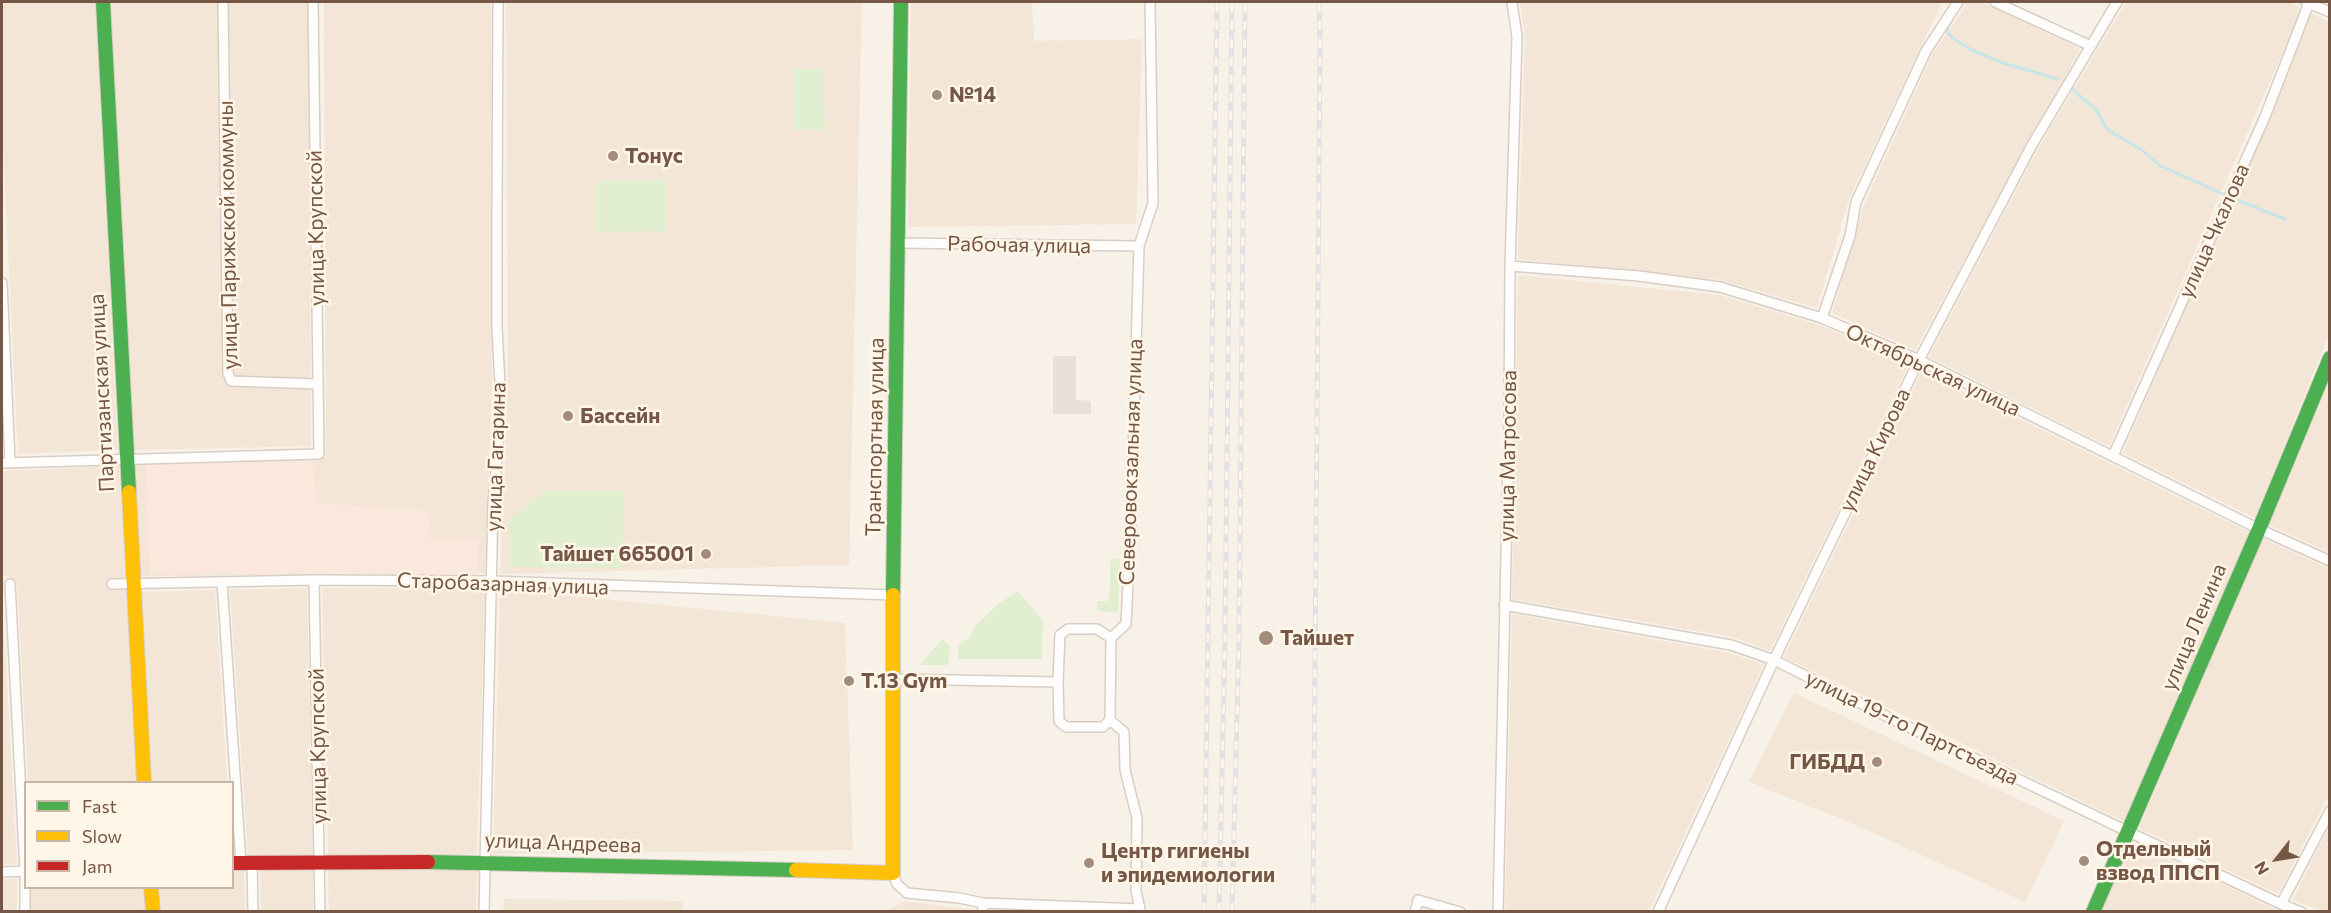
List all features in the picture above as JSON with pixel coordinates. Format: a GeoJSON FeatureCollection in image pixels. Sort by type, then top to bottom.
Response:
{"type":"FeatureCollection","features":[{"type":"Feature","properties":{"kind":"street","name":"Партизанская улица"},"geometry":{"type":"LineString","coordinates":[[103,2],[144,781]]}},
{"type":"Feature","properties":{"kind":"street","name":"улица Парижской коммуны"},"geometry":{"type":"LineString","coordinates":[[223,2],[228,373],[231,381],[318,384]]}},
{"type":"Feature","properties":{"kind":"street","name":"улица Крупской"},"geometry":{"type":"LineString","coordinates":[[126,458],[319,454],[313,2]]}},
{"type":"Feature","properties":{"kind":"street","name":"улица Гагарина"},"geometry":{"type":"LineString","coordinates":[[484,912],[493,504],[500,384],[497,327],[498,2]]}},
{"type":"Feature","properties":{"kind":"street","name":"Транспортная улица"},"geometry":{"type":"LineString","coordinates":[[893,873],[893,595],[901,2]]}},
{"type":"Feature","properties":{"kind":"street","name":"Северовокзальная улица"},"geometry":{"type":"LineString","coordinates":[[1111,638],[1126,624],[1139,246],[1153,204],[1150,2]]}},
{"type":"Feature","properties":{"kind":"street","name":"улица Матросова"},"geometry":{"type":"LineString","coordinates":[[1498,912],[1509,421],[1510,266],[1517,37],[1512,2]]}},
{"type":"Feature","properties":{"kind":"street"},"geometry":{"type":"LineString","coordinates":[[1822,318],[1850,236],[1856,202],[1926,51],[1958,2]]}},
{"type":"Feature","properties":{"kind":"street"},"geometry":{"type":"LineString","coordinates":[[1995,2],[2091,46]]}},
{"type":"Feature","properties":{"kind":"street","name":"улица Кирова"},"geometry":{"type":"LineString","coordinates":[[1658,912],[1774,660],[1919,360],[2032,145],[2117,2]]}},
{"type":"Feature","properties":{"kind":"street"},"geometry":{"type":"LineString","coordinates":[[2308,2],[2321,4],[2330,12]]}},
{"type":"Feature","properties":{"kind":"street","name":"улица Чкалова"},"geometry":{"type":"LineString","coordinates":[[2113,456],[2264,119],[2308,2]]}},
{"type":"Feature","properties":{"kind":"street","name":"Рабочая улица"},"geometry":{"type":"LineString","coordinates":[[898,243],[1139,246]]}},
{"type":"Feature","properties":{"kind":"street","name":"Октябрьская улица"},"geometry":{"type":"LineString","coordinates":[[1510,266],[1639,276],[1720,287],[1822,318],[1919,360],[2330,561]]}},
{"type":"Feature","properties":{"kind":"street"},"geometry":{"type":"LineString","coordinates":[[2,283],[6,463],[126,458]]}},
{"type":"Feature","properties":{"kind":"street","name":"улица Ленина"},"geometry":{"type":"LineString","coordinates":[[2093,912],[2330,358]]}},
{"type":"Feature","properties":{"kind":"street","name":"улица Крупской"},"geometry":{"type":"LineString","coordinates":[[314,580],[321,863],[320,912]]}},
{"type":"Feature","properties":{"kind":"street","name":"Старобазарная улица"},"geometry":{"type":"LineString","coordinates":[[112,584],[314,580],[492,581],[893,595]]}},
{"type":"Feature","properties":{"kind":"street"},"geometry":{"type":"LineString","coordinates":[[222,582],[242,863],[253,912]]}},
{"type":"Feature","properties":{"kind":"street"},"geometry":{"type":"LineString","coordinates":[[10,584],[24,852]]}},
{"type":"Feature","properties":{"kind":"street","name":"улица 19-го Партсъезда"},"geometry":{"type":"LineString","coordinates":[[1504,605],[1731,645],[1774,660],[2129,832],[2301,912]]}},
{"type":"Feature","properties":{"kind":"street"},"geometry":{"type":"LineString","coordinates":[[1068,629],[1098,629],[1111,638],[1110,720],[1103,727],[1066,727],[1059,722],[1060,635],[1068,629]]}},
{"type":"Feature","properties":{"kind":"street"},"geometry":{"type":"LineString","coordinates":[[894,679],[1058,682]]}},
{"type":"Feature","properties":{"kind":"street"},"geometry":{"type":"LineString","coordinates":[[893,873],[897,884],[907,893],[959,898],[983,908],[1141,910],[1136,891],[1137,818],[1125,770],[1124,732],[1110,720]]}},
{"type":"Feature","properties":{"kind":"street"},"geometry":{"type":"LineString","coordinates":[[2269,912],[2330,812]]}},
{"type":"Feature","properties":{"kind":"street","name":"улица Андреева"},"geometry":{"type":"LineString","coordinates":[[242,863],[485,862],[893,873]]}},
{"type":"Feature","properties":{"kind":"street"},"geometry":{"type":"LineString","coordinates":[[2,872],[24,871]]}},
{"type":"Feature","properties":{"kind":"street"},"geometry":{"type":"LineString","coordinates":[[25,889],[25,912]]}},
{"type":"Feature","properties":{"kind":"street"},"geometry":{"type":"LineString","coordinates":[[151,889],[153,912]]}},
{"type":"Feature","properties":{"kind":"street"},"geometry":{"type":"LineString","coordinates":[[1415,912],[1418,900],[1460,912]]}},
{"type":"Feature","properties":{"kind":"shaded area"},"geometry":{"type":"Polygon","coordinates":[[[2,2],[95,2],[118,450],[18,454],[2,128],[2,2]]]}},
{"type":"Feature","properties":{"kind":"shaded area"},"geometry":{"type":"Polygon","coordinates":[[[110,2],[308,2],[311,446],[133,450],[110,2]]]}},
{"type":"Feature","properties":{"kind":"shaded area"},"geometry":{"type":"Polygon","coordinates":[[[324,2],[491,2],[492,384],[485,573],[140,576],[134,465],[319,461],[326,457],[324,2]]]}},
{"type":"Feature","properties":{"kind":"shaded area"},"geometry":{"type":"Polygon","coordinates":[[[506,2],[862,2],[849,565],[500,574],[508,384],[506,2]]]}},
{"type":"Feature","properties":{"kind":"shaded area"},"geometry":{"type":"Polygon","coordinates":[[[911,2],[1032,2],[1034,41],[1142,39],[1136,224],[908,227],[911,2]]]}},
{"type":"Feature","properties":{"kind":"shaded area"},"geometry":{"type":"Polygon","coordinates":[[[1520,2],[1942,2],[1849,199],[1817,308],[1721,280],[1518,259],[1525,37],[1520,2]]]}},
{"type":"Feature","properties":{"kind":"shaded area"},"geometry":{"type":"Polygon","coordinates":[[[1968,2],[1981,2],[2080,49],[1915,350],[1832,313],[1864,205],[1932,55],[1968,2]]]}},
{"type":"Feature","properties":{"kind":"shaded area"},"geometry":{"type":"Polygon","coordinates":[[[2126,2],[2289,2],[2302,9],[2109,446],[1929,357],[2038,149],[2126,2]]]}},
{"type":"Feature","properties":{"kind":"shaded area"},"geometry":{"type":"Polygon","coordinates":[[[2310,13],[2329,22],[2329,334],[2255,518],[2123,453],[2310,13]]]}},
{"type":"Feature","properties":{"kind":"shaded area"},"geometry":{"type":"Polygon","coordinates":[[[1518,275],[1718,295],[1820,325],[1909,364],[1770,651],[1733,637],[1512,599],[1518,275]]]}},
{"type":"Feature","properties":{"kind":"shaded area"},"geometry":{"type":"Polygon","coordinates":[[[1053,356],[1076,356],[1076,400],[1091,401],[1091,414],[1053,414],[1053,356]]]}},
{"type":"Feature","properties":{"kind":"shaded area"},"geometry":{"type":"Polygon","coordinates":[[[1922,371],[2249,532],[2125,822],[1784,657],[1922,371]]]}},
{"type":"Feature","properties":{"kind":"shaded area"},"geometry":{"type":"Polygon","coordinates":[[[2329,383],[2330,552],[2269,525],[2329,383]]]}},
{"type":"Feature","properties":{"kind":"shaded area"},"geometry":{"type":"Polygon","coordinates":[[[313,458],[316,503],[428,510],[430,538],[479,539],[478,575],[150,573],[145,464],[313,458]]]}},
{"type":"Feature","properties":{"kind":"shaded area"},"geometry":{"type":"Polygon","coordinates":[[[119,466],[137,781],[28,781],[17,582],[10,577],[2,576],[2,471],[119,466]]]}},
{"type":"Feature","properties":{"kind":"shaded area"},"geometry":{"type":"Polygon","coordinates":[[[2263,539],[2330,569],[2329,795],[2278,894],[2139,828],[2263,539]]]}},
{"type":"Feature","properties":{"kind":"shaded area"},"geometry":{"type":"Polygon","coordinates":[[[307,588],[313,855],[248,855],[230,590],[307,588]]]}},
{"type":"Feature","properties":{"kind":"shaded area"},"geometry":{"type":"Polygon","coordinates":[[[322,588],[485,589],[477,854],[328,855],[322,588]]]}},
{"type":"Feature","properties":{"kind":"shaded area"},"geometry":{"type":"Polygon","coordinates":[[[500,589],[845,623],[853,850],[493,854],[500,589]]]}},
{"type":"Feature","properties":{"kind":"shaded area"},"geometry":{"type":"Polygon","coordinates":[[[215,590],[227,781],[152,781],[141,592],[215,590]]]}},
{"type":"Feature","properties":{"kind":"shaded area"},"geometry":{"type":"Polygon","coordinates":[[[2,592],[17,863],[2,865],[2,592]]]}},
{"type":"Feature","properties":{"kind":"shaded area"},"geometry":{"type":"Polygon","coordinates":[[[1512,614],[1729,653],[1764,665],[1649,911],[1505,911],[1512,614]]]}},
{"type":"Feature","properties":{"kind":"shaded area"},"geometry":{"type":"Polygon","coordinates":[[[1794,693],[2064,821],[2025,902],[1849,822],[1749,782],[1794,693]]]}},
{"type":"Feature","properties":{"kind":"shaded area"},"geometry":{"type":"Polygon","coordinates":[[[2329,828],[2329,911],[2323,911],[2292,900],[2329,828]]]}},
{"type":"Feature","properties":{"kind":"shaded area"},"geometry":{"type":"Polygon","coordinates":[[[2133,842],[2279,911],[2101,911],[2133,842]]]}},
{"type":"Feature","properties":{"kind":"shaded area"},"geometry":{"type":"Polygon","coordinates":[[[260,870],[313,871],[313,911],[261,911],[260,870]]]}},
{"type":"Feature","properties":{"kind":"shaded area"},"geometry":{"type":"Polygon","coordinates":[[[328,870],[477,870],[476,911],[329,911],[328,870]]]}},
{"type":"Feature","properties":{"kind":"shaded area"},"geometry":{"type":"Polygon","coordinates":[[[234,871],[244,871],[245,911],[160,911],[159,889],[234,889],[234,871]]]}},
{"type":"Feature","properties":{"kind":"shaded area"},"geometry":{"type":"Polygon","coordinates":[[[17,879],[17,911],[2,911],[2,880],[17,879]]]}},
{"type":"Feature","properties":{"kind":"shaded area"},"geometry":{"type":"Polygon","coordinates":[[[29,889],[143,889],[144,911],[29,911],[29,889]]]}},
{"type":"Feature","properties":{"kind":"shaded area"},"geometry":{"type":"Polygon","coordinates":[[[504,899],[682,901],[683,911],[503,911],[504,899]]]}},
{"type":"Feature","properties":{"kind":"shaded area"},"geometry":{"type":"Polygon","coordinates":[[[904,901],[975,910],[975,911],[887,911],[904,901]]]}},
{"type":"Feature","properties":{"kind":"green space"},"geometry":{"type":"Polygon","coordinates":[[[794,69],[824,69],[825,130],[794,130],[794,69]]]}},
{"type":"Feature","properties":{"kind":"green space"},"geometry":{"type":"Polygon","coordinates":[[[666,180],[666,231],[596,232],[596,181],[666,180]]]}},
{"type":"Feature","properties":{"kind":"green space"},"geometry":{"type":"Polygon","coordinates":[[[544,491],[624,491],[623,568],[509,567],[509,519],[544,491]]]}},
{"type":"Feature","properties":{"kind":"green space"},"geometry":{"type":"Polygon","coordinates":[[[1111,558],[1120,559],[1118,612],[1097,611],[1097,601],[1109,601],[1111,558]]]}},
{"type":"Feature","properties":{"kind":"green space"},"geometry":{"type":"Polygon","coordinates":[[[1018,591],[1043,621],[1042,659],[958,659],[958,646],[971,636],[973,628],[999,603],[1018,591]]]}},
{"type":"Feature","properties":{"kind":"green space"},"geometry":{"type":"Polygon","coordinates":[[[942,639],[950,646],[948,665],[920,665],[942,639]]]}},
{"type":"Feature","properties":{"kind":"waterway"},"geometry":{"type":"LineString","coordinates":[[1951,21],[1946,31],[1955,40],[1972,50],[2000,62],[2057,79]]}},
{"type":"Feature","properties":{"kind":"waterway"},"geometry":{"type":"LineString","coordinates":[[2072,89],[2096,110],[2108,130],[2142,150],[2159,165],[2223,194]]}},
{"type":"Feature","properties":{"kind":"waterway"},"geometry":{"type":"LineString","coordinates":[[2234,199],[2285,219]]}},
{"type":"Feature","properties":{"kind":"railway"},"geometry":{"type":"LineString","coordinates":[[1204,912],[1217,2]]}},
{"type":"Feature","properties":{"kind":"railway"},"geometry":{"type":"LineString","coordinates":[[1219,912],[1225,637],[1232,2]]}},
{"type":"Feature","properties":{"kind":"railway"},"geometry":{"type":"LineString","coordinates":[[1232,912],[1239,637],[1245,2]]}},
{"type":"Feature","properties":{"kind":"railway"},"geometry":{"type":"LineString","coordinates":[[1313,912],[1319,2]]}},
{"type":"Feature","properties":{"kind":"traffic: fast"},"geometry":{"type":"LineString","coordinates":[[103,2],[129,492]]}},
{"type":"Feature","properties":{"kind":"traffic: fast"},"geometry":{"type":"LineString","coordinates":[[893,595],[901,2]]}},
{"type":"Feature","properties":{"kind":"traffic: fast"},"geometry":{"type":"LineString","coordinates":[[2093,912],[2259,529],[2330,358]]}},
{"type":"Feature","properties":{"kind":"traffic: fast"},"geometry":{"type":"LineString","coordinates":[[428,862],[796,870]]}},
{"type":"Feature","properties":{"kind":"traffic: slow"},"geometry":{"type":"LineString","coordinates":[[129,492],[144,781]]}},
{"type":"Feature","properties":{"kind":"traffic: slow"},"geometry":{"type":"LineString","coordinates":[[796,870],[893,873],[893,595]]}},
{"type":"Feature","properties":{"kind":"traffic: slow"},"geometry":{"type":"LineString","coordinates":[[151,889],[153,912]]}},
{"type":"Feature","properties":{"kind":"traffic: jam"},"geometry":{"type":"LineString","coordinates":[[234,863],[428,862]]}},
{"type":"Feature","properties":{"kind":"place","name":"№14"},"geometry":{"type":"Point","coordinates":[937,95]}},
{"type":"Feature","properties":{"kind":"place","name":"Тонус"},"geometry":{"type":"Point","coordinates":[613,156]}},
{"type":"Feature","properties":{"kind":"place","name":"Бассейн"},"geometry":{"type":"Point","coordinates":[568,416]}},
{"type":"Feature","properties":{"kind":"place","name":"Тайшет 665001"},"geometry":{"type":"Point","coordinates":[706,554]}},
{"type":"Feature","properties":{"kind":"place","name":"Тайшет"},"geometry":{"type":"Point","coordinates":[1266,638]}},
{"type":"Feature","properties":{"kind":"place","name":"T.13 Gym"},"geometry":{"type":"Point","coordinates":[849,681]}},
{"type":"Feature","properties":{"kind":"place","name":"ГИБДД"},"geometry":{"type":"Point","coordinates":[1877,762]}},
{"type":"Feature","properties":{"kind":"place","name":"Отдельный взвод ППСП"},"geometry":{"type":"Point","coordinates":[2084,861]}},
{"type":"Feature","properties":{"kind":"place","name":"Центр гигиены и эпидемиологии"},"geometry":{"type":"Point","coordinates":[1089,863]}}]}
